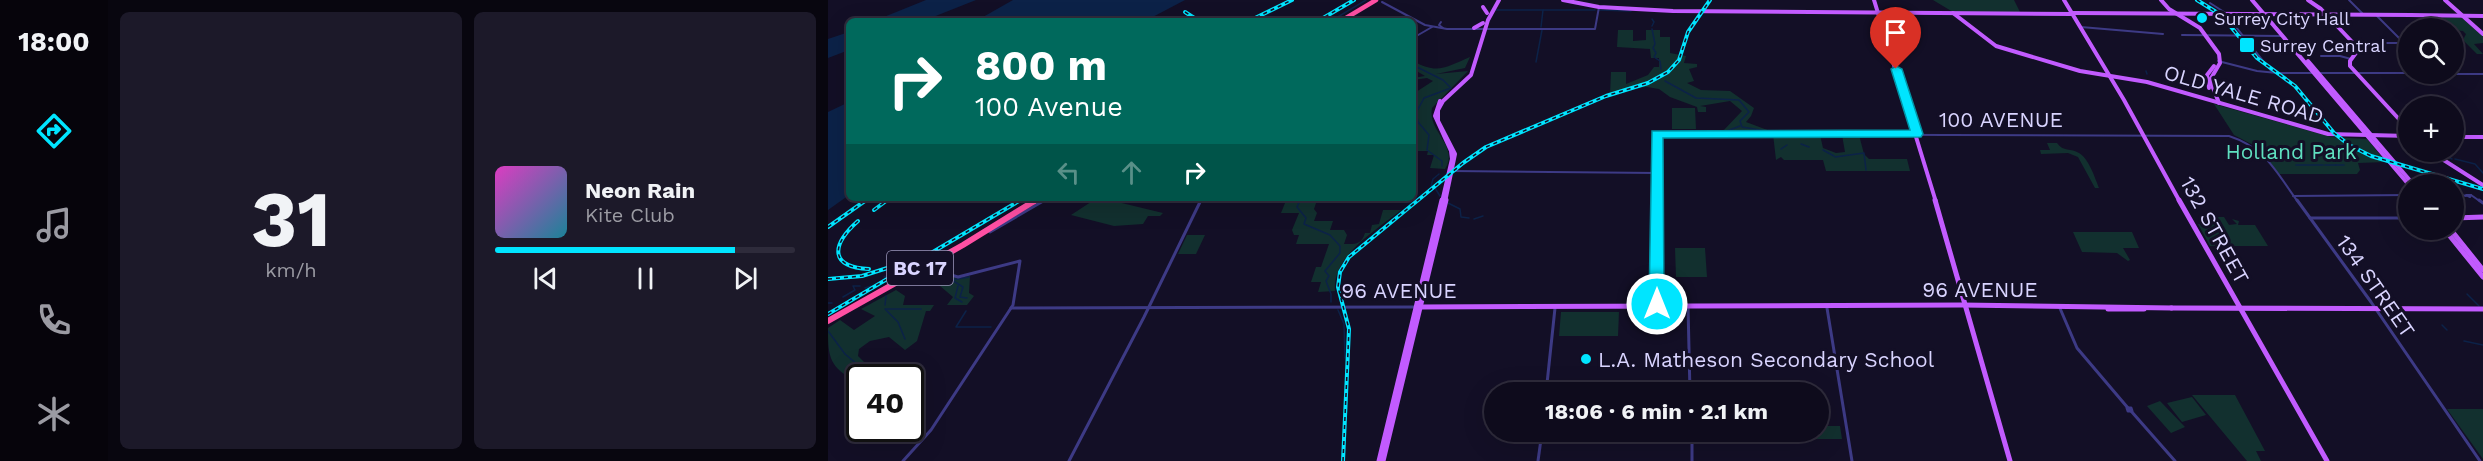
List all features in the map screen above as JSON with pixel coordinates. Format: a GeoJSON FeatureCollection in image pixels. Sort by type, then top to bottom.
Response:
{"type":"FeatureCollection","features":[{"type":"Feature","properties":{"kind":"highway"},"geometry":{"type":"LineString","coordinates":[[1344,18],[1375,1]]}},
{"type":"Feature","properties":{"kind":"highway","name":"BC 17"},"geometry":{"type":"LineString","coordinates":[[828,321],[963,245],[1033,201]]}},
{"type":"Feature","properties":{"kind":"main road"},"geometry":{"type":"LineString","coordinates":[[1381,461],[1451,171],[1450,143],[1439,122],[1437,112],[1443,101],[1466,82],[1472,69],[1484,23],[1490,8],[1497,0]]}},
{"type":"Feature","properties":{"kind":"main road"},"geometry":{"type":"LineString","coordinates":[[1474,28],[1484,23],[1497,0]]}},
{"type":"Feature","properties":{"kind":"main road"},"geometry":{"type":"LineString","coordinates":[[1563,0],[1599,7],[1673,11],[2112,14],[2166,11],[2184,16],[2197,26],[2218,53],[2219,61],[2210,77],[2218,103]]}},
{"type":"Feature","properties":{"kind":"main road"},"geometry":{"type":"LineString","coordinates":[[1874,0],[1917,134],[1973,338],[2010,461]]}},
{"type":"Feature","properties":{"kind":"main road","name":"132 STREET"},"geometry":{"type":"LineString","coordinates":[[2065,0],[2144,135],[2239,308],[2327,461]]}},
{"type":"Feature","properties":{"kind":"main road"},"geometry":{"type":"LineString","coordinates":[[2159,0],[2166,11]]}},
{"type":"Feature","properties":{"kind":"main road"},"geometry":{"type":"LineString","coordinates":[[2159,0],[2205,35]]}},
{"type":"Feature","properties":{"kind":"main road"},"geometry":{"type":"LineString","coordinates":[[2254,0],[2400,174]]}},
{"type":"Feature","properties":{"kind":"main road"},"geometry":{"type":"LineString","coordinates":[[2308,0],[2326,14],[2353,43],[2358,50],[2349,64],[2398,118]]}},
{"type":"Feature","properties":{"kind":"main road"},"geometry":{"type":"LineString","coordinates":[[2445,0],[2483,34]]}},
{"type":"Feature","properties":{"kind":"main road"},"geometry":{"type":"LineString","coordinates":[[1483,7],[1484,23]]}},
{"type":"Feature","properties":{"kind":"main road","name":"OLD YALE ROAD"},"geometry":{"type":"LineString","coordinates":[[1953,13],[1996,46],[2076,70],[2146,82],[2218,103]]}},
{"type":"Feature","properties":{"kind":"main road"},"geometry":{"type":"LineString","coordinates":[[2175,13],[2377,15]]}},
{"type":"Feature","properties":{"kind":"main road"},"geometry":{"type":"LineString","coordinates":[[2184,16],[2193,14]]}},
{"type":"Feature","properties":{"kind":"main road"},"geometry":{"type":"LineString","coordinates":[[2326,14],[2483,16]]}},
{"type":"Feature","properties":{"kind":"main road"},"geometry":{"type":"LineString","coordinates":[[1474,28],[1484,23]]}},
{"type":"Feature","properties":{"kind":"main road"},"geometry":{"type":"LineString","coordinates":[[2218,103],[2208,85],[2208,74],[2219,61]]}},
{"type":"Feature","properties":{"kind":"main road","name":"OLD YALE ROAD"},"geometry":{"type":"LineString","coordinates":[[2109,75],[2147,83],[2327,134],[2370,137]]}},
{"type":"Feature","properties":{"kind":"main road"},"geometry":{"type":"LineString","coordinates":[[2112,80],[2119,78]]}},
{"type":"Feature","properties":{"kind":"main road"},"geometry":{"type":"LineString","coordinates":[[2208,85],[2213,91]]}},
{"type":"Feature","properties":{"kind":"main road","name":"OLD YALE ROAD"},"geometry":{"type":"LineString","coordinates":[[2272,118],[2330,136],[2370,137]]}},
{"type":"Feature","properties":{"kind":"main road"},"geometry":{"type":"LineString","coordinates":[[2370,137],[2398,137]]}},
{"type":"Feature","properties":{"kind":"main road"},"geometry":{"type":"LineString","coordinates":[[2370,137],[2405,174]]}},
{"type":"Feature","properties":{"kind":"main road"},"geometry":{"type":"LineString","coordinates":[[2464,138],[2483,138]]}},
{"type":"Feature","properties":{"kind":"main road"},"geometry":{"type":"LineString","coordinates":[[2449,162],[2483,184]]}},
{"type":"Feature","properties":{"kind":"main road"},"geometry":{"type":"LineString","coordinates":[[2464,219],[2483,218]]}},
{"type":"Feature","properties":{"kind":"main road"},"geometry":{"type":"LineString","coordinates":[[2453,240],[2483,277]]}},
{"type":"Feature","properties":{"kind":"main road"},"geometry":{"type":"LineString","coordinates":[[2459,240],[2483,270]]}},
{"type":"Feature","properties":{"kind":"main road","name":"96 AVENUE"},"geometry":{"type":"LineString","coordinates":[[1420,307],[1964,306],[2483,310]]}},
{"type":"Feature","properties":{"kind":"street"},"geometry":{"type":"LineString","coordinates":[[2206,0],[2225,14],[2274,72]]}},
{"type":"Feature","properties":{"kind":"street"},"geometry":{"type":"LineString","coordinates":[[2349,0],[2363,14]]}},
{"type":"Feature","properties":{"kind":"street"},"geometry":{"type":"LineString","coordinates":[[1375,1],[1412,18]]}},
{"type":"Feature","properties":{"kind":"street"},"geometry":{"type":"LineString","coordinates":[[1484,23],[1595,29],[1599,7]]}},
{"type":"Feature","properties":{"kind":"street"},"geometry":{"type":"LineString","coordinates":[[2353,43],[2404,43],[2377,15]]}},
{"type":"Feature","properties":{"kind":"street"},"geometry":{"type":"LineString","coordinates":[[1416,20],[1432,27],[1474,28]]}},
{"type":"Feature","properties":{"kind":"street"},"geometry":{"type":"LineString","coordinates":[[1441,22],[1439,25],[1443,28]]}},
{"type":"Feature","properties":{"kind":"street"},"geometry":{"type":"LineString","coordinates":[[1416,36],[1432,27],[1474,28]]}},
{"type":"Feature","properties":{"kind":"street"},"geometry":{"type":"LineString","coordinates":[[2081,27],[2163,34]]}},
{"type":"Feature","properties":{"kind":"street"},"geometry":{"type":"LineString","coordinates":[[2205,35],[2182,35],[2285,37]]}},
{"type":"Feature","properties":{"kind":"street"},"geometry":{"type":"LineString","coordinates":[[2321,56],[2351,59]]}},
{"type":"Feature","properties":{"kind":"street"},"geometry":{"type":"LineString","coordinates":[[2219,61],[2274,72],[2398,73]]}},
{"type":"Feature","properties":{"kind":"street"},"geometry":{"type":"LineString","coordinates":[[2464,74],[2483,74]]}},
{"type":"Feature","properties":{"kind":"street","name":"100 AVENUE"},"geometry":{"type":"LineString","coordinates":[[1657,173],[1657,134],[2223,135],[2238,138]]}},
{"type":"Feature","properties":{"kind":"street","name":"134 STREET"},"geometry":{"type":"LineString","coordinates":[[2238,138],[2259,150],[2375,309],[2480,461]]}},
{"type":"Feature","properties":{"kind":"street"},"geometry":{"type":"LineString","coordinates":[[1451,171],[1657,173],[1657,306]]}},
{"type":"Feature","properties":{"kind":"street"},"geometry":{"type":"LineString","coordinates":[[2293,196],[2398,195]]}},
{"type":"Feature","properties":{"kind":"street"},"geometry":{"type":"LineString","coordinates":[[2464,195],[2483,204]]}},
{"type":"Feature","properties":{"kind":"street"},"geometry":{"type":"LineString","coordinates":[[828,321],[938,262],[1044,201]]}},
{"type":"Feature","properties":{"kind":"street"},"geometry":{"type":"LineString","coordinates":[[1069,461],[1149,308],[1201,201]]}},
{"type":"Feature","properties":{"kind":"street"},"geometry":{"type":"LineString","coordinates":[[2310,219],[2398,218]]}},
{"type":"Feature","properties":{"kind":"street"},"geometry":{"type":"LineString","coordinates":[[903,461],[931,430],[1014,303],[1020,261],[959,277],[951,275],[938,262]]}},
{"type":"Feature","properties":{"kind":"street"},"geometry":{"type":"LineString","coordinates":[[1547,382],[1556,306]]}},
{"type":"Feature","properties":{"kind":"street"},"geometry":{"type":"LineString","coordinates":[[1688,306],[1690,382]]}},
{"type":"Feature","properties":{"kind":"street"},"geometry":{"type":"LineString","coordinates":[[1830,306],[1852,461]]}},
{"type":"Feature","properties":{"kind":"street","name":"96 AVENUE"},"geometry":{"type":"LineString","coordinates":[[1011,308],[1420,307]]}},
{"type":"Feature","properties":{"kind":"street"},"geometry":{"type":"LineString","coordinates":[[2059,307],[2077,348],[2175,461]]}},
{"type":"Feature","properties":{"kind":"street"},"geometry":{"type":"LineString","coordinates":[[1538,461],[1541,442]]}},
{"type":"Feature","properties":{"kind":"street"},"geometry":{"type":"LineString","coordinates":[[1692,442],[1692,461]]}},
{"type":"Feature","properties":{"kind":"green space"},"geometry":{"type":"Polygon","coordinates":[[[1933,0],[2014,0],[2020,12],[1953,12],[1933,0]]]}},
{"type":"Feature","properties":{"kind":"green space"},"geometry":{"type":"Polygon","coordinates":[[[2464,20],[2483,36],[2483,43],[2474,44],[2483,54],[2477,54],[2464,41],[2466,34],[2464,20]]]}},
{"type":"Feature","properties":{"kind":"green space"},"geometry":{"type":"Polygon","coordinates":[[[1618,30],[1633,30],[1633,41],[1646,40],[1646,30],[1660,30],[1660,37],[1670,37],[1670,53],[1686,56],[1684,63],[1697,64],[1697,67],[1689,69],[1694,81],[1687,83],[1701,90],[1730,91],[1754,108],[1746,122],[1770,131],[1723,131],[1742,111],[1730,101],[1700,106],[1706,107],[1706,112],[1698,112],[1697,107],[1670,97],[1659,89],[1633,88],[1610,96],[1611,72],[1626,72],[1626,84],[1648,75],[1654,67],[1659,67],[1659,58],[1651,58],[1650,49],[1617,47],[1618,30]]]}},
{"type":"Feature","properties":{"kind":"green space"},"geometry":{"type":"Polygon","coordinates":[[[1470,57],[1465,68],[1436,74],[1468,71],[1432,108],[1434,124],[1449,153],[1449,161],[1445,169],[1430,168],[1434,155],[1427,155],[1428,151],[1417,151],[1416,92],[1433,81],[1427,78],[1416,80],[1416,78],[1425,76],[1416,71],[1416,62],[1436,69],[1470,57]]]}},
{"type":"Feature","properties":{"kind":"green space","name":"Holland Park"},"geometry":{"type":"Polygon","coordinates":[[[2214,104],[2331,137],[2367,139],[2386,162],[2358,163],[2360,170],[2357,174],[2279,174],[2259,148],[2234,135],[2214,104]]]}},
{"type":"Feature","properties":{"kind":"green space"},"geometry":{"type":"Polygon","coordinates":[[[1672,108],[1695,108],[1696,129],[1672,129],[1672,108]]]}},
{"type":"Feature","properties":{"kind":"green space"},"geometry":{"type":"Polygon","coordinates":[[[1773,134],[1820,135],[1823,148],[1836,153],[1845,152],[1842,135],[1859,135],[1864,154],[1869,159],[1907,159],[1910,171],[1826,171],[1823,160],[1784,160],[1781,157],[1776,160],[1773,134]]]}},
{"type":"Feature","properties":{"kind":"green space"},"geometry":{"type":"Polygon","coordinates":[[[2047,143],[2057,143],[2062,148],[2083,156],[2099,188],[2095,188],[2078,157],[2068,153],[2041,154],[2040,150],[2050,150],[2047,143]]]}},
{"type":"Feature","properties":{"kind":"green space"},"geometry":{"type":"Polygon","coordinates":[[[1092,201],[1113,201],[1163,213],[1160,216],[1148,216],[1143,224],[1114,226],[1071,215],[1092,201]]]}},
{"type":"Feature","properties":{"kind":"green space"},"geometry":{"type":"Polygon","coordinates":[[[1286,201],[1317,201],[1314,209],[1317,213],[1314,221],[1333,221],[1330,230],[1344,230],[1347,235],[1344,244],[1352,244],[1362,240],[1365,233],[1370,233],[1372,225],[1379,224],[1383,210],[1401,210],[1358,244],[1348,255],[1336,278],[1335,291],[1318,292],[1321,282],[1311,282],[1316,267],[1321,267],[1329,244],[1296,244],[1299,235],[1294,235],[1292,230],[1299,213],[1281,213],[1286,201]]]}},
{"type":"Feature","properties":{"kind":"green space"},"geometry":{"type":"Polygon","coordinates":[[[2200,217],[2224,217],[2229,225],[2237,224],[2232,219],[2239,221],[2238,225],[2255,225],[2268,246],[2210,246],[2198,224],[2204,224],[2200,217]]]}},
{"type":"Feature","properties":{"kind":"green space"},"geometry":{"type":"Polygon","coordinates":[[[2073,232],[2132,232],[2139,248],[2123,248],[2130,260],[2128,261],[2117,253],[2082,252],[2073,232]]]}},
{"type":"Feature","properties":{"kind":"green space"},"geometry":{"type":"Polygon","coordinates":[[[1187,235],[1205,235],[1196,254],[1178,254],[1187,235]]]}},
{"type":"Feature","properties":{"kind":"green space"},"geometry":{"type":"Polygon","coordinates":[[[1675,248],[1705,248],[1707,277],[1676,277],[1675,248]]]}},
{"type":"Feature","properties":{"kind":"green space"},"geometry":{"type":"Polygon","coordinates":[[[941,268],[957,279],[970,276],[969,293],[974,296],[967,305],[947,305],[953,297],[933,280],[938,278],[933,272],[941,268]]]}},
{"type":"Feature","properties":{"kind":"green space"},"geometry":{"type":"Polygon","coordinates":[[[896,290],[905,296],[903,305],[934,305],[930,311],[926,311],[917,341],[905,350],[889,337],[870,341],[859,349],[858,356],[866,364],[846,364],[846,375],[831,358],[828,328],[840,320],[854,330],[875,316],[861,309],[896,290]]]}},
{"type":"Feature","properties":{"kind":"green space"},"geometry":{"type":"Polygon","coordinates":[[[1561,312],[1619,312],[1618,336],[1559,336],[1561,312]]]}},
{"type":"Feature","properties":{"kind":"green space"},"geometry":{"type":"Polygon","coordinates":[[[2192,395],[2235,395],[2265,451],[2256,451],[2261,461],[2247,461],[2192,395]]]}},
{"type":"Feature","properties":{"kind":"green space"},"geometry":{"type":"Polygon","coordinates":[[[2192,397],[2206,415],[2182,422],[2167,403],[2192,397]]]}},
{"type":"Feature","properties":{"kind":"green space"},"geometry":{"type":"Polygon","coordinates":[[[2160,401],[2185,427],[2171,433],[2147,406],[2160,401]]]}},
{"type":"Feature","properties":{"kind":"green space"},"geometry":{"type":"Polygon","coordinates":[[[2447,409],[2483,409],[2483,459],[2447,409]]]}},
{"type":"Feature","properties":{"kind":"green space"},"geometry":{"type":"Polygon","coordinates":[[[1829,426],[1840,426],[1842,439],[1829,439],[1829,426]]]}},
{"type":"Feature","properties":{"kind":"water"},"geometry":{"type":"Polygon","coordinates":[[[926,0],[976,0],[931,18],[881,18],[926,0]]]}},
{"type":"Feature","properties":{"kind":"water"},"geometry":{"type":"Polygon","coordinates":[[[1013,0],[1185,0],[1151,18],[981,18],[1013,0]]]}},
{"type":"Feature","properties":{"kind":"water"},"geometry":{"type":"Polygon","coordinates":[[[846,33],[846,51],[828,58],[828,39],[846,33]]]}},
{"type":"Feature","properties":{"kind":"water"},"geometry":{"type":"Polygon","coordinates":[[[846,103],[846,197],[828,210],[828,112],[846,103]]]}},
{"type":"Feature","properties":{"kind":"waterway"},"geometry":{"type":"LineString","coordinates":[[1336,18],[1366,0]]}},
{"type":"Feature","properties":{"kind":"waterway"},"geometry":{"type":"LineString","coordinates":[[1496,10],[1543,10]]}},
{"type":"Feature","properties":{"kind":"waterway"},"geometry":{"type":"LineString","coordinates":[[1541,27],[1543,10]]}},
{"type":"Feature","properties":{"kind":"waterway"},"geometry":{"type":"LineString","coordinates":[[1543,10],[1595,10]]}},
{"type":"Feature","properties":{"kind":"waterway"},"geometry":{"type":"LineString","coordinates":[[1599,10],[1631,11]]}},
{"type":"Feature","properties":{"kind":"waterway"},"geometry":{"type":"LineString","coordinates":[[1652,19],[1654,22],[1652,26]]}},
{"type":"Feature","properties":{"kind":"waterway"},"geometry":{"type":"LineString","coordinates":[[1652,29],[1655,44],[1653,48],[1656,53],[1654,57],[1660,61],[1661,69]]}},
{"type":"Feature","properties":{"kind":"waterway"},"geometry":{"type":"LineString","coordinates":[[1536,62],[1542,30]]}},
{"type":"Feature","properties":{"kind":"waterway"},"geometry":{"type":"LineString","coordinates":[[1416,66],[1443,80],[1451,88],[1424,98],[1416,113]]}},
{"type":"Feature","properties":{"kind":"waterway"},"geometry":{"type":"LineString","coordinates":[[1665,81],[1696,98],[1739,100],[1749,112],[1740,121],[1742,127],[1766,131]]}},
{"type":"Feature","properties":{"kind":"waterway"},"geometry":{"type":"LineString","coordinates":[[1416,113],[1418,122],[1429,135],[1427,150],[1442,161],[1442,166]]}},
{"type":"Feature","properties":{"kind":"waterway"},"geometry":{"type":"LineString","coordinates":[[1727,131],[1740,126]]}},
{"type":"Feature","properties":{"kind":"waterway"},"geometry":{"type":"LineString","coordinates":[[1801,144],[1809,147]]}},
{"type":"Feature","properties":{"kind":"waterway"},"geometry":{"type":"LineString","coordinates":[[1781,149],[1787,145]]}},
{"type":"Feature","properties":{"kind":"waterway"},"geometry":{"type":"LineString","coordinates":[[1823,150],[1834,156]]}},
{"type":"Feature","properties":{"kind":"waterway"},"geometry":{"type":"LineString","coordinates":[[1835,157],[1864,153],[1866,170]]}},
{"type":"Feature","properties":{"kind":"waterway"},"geometry":{"type":"LineString","coordinates":[[2464,161],[2475,164],[2483,173]]}},
{"type":"Feature","properties":{"kind":"waterway"},"geometry":{"type":"LineString","coordinates":[[2296,165],[2323,165]]}},
{"type":"Feature","properties":{"kind":"waterway"},"geometry":{"type":"LineString","coordinates":[[2325,165],[2344,165]]}},
{"type":"Feature","properties":{"kind":"waterway"},"geometry":{"type":"LineString","coordinates":[[1431,186],[1433,179],[1439,174]]}},
{"type":"Feature","properties":{"kind":"waterway"},"geometry":{"type":"LineString","coordinates":[[1435,188],[1440,196]]}},
{"type":"Feature","properties":{"kind":"waterway"},"geometry":{"type":"LineString","coordinates":[[1300,201],[1297,207],[1306,218],[1304,224],[1330,235],[1340,246],[1340,253],[1325,271],[1329,276],[1326,281],[1331,294],[1331,302]]}},
{"type":"Feature","properties":{"kind":"waterway"},"geometry":{"type":"LineString","coordinates":[[1448,203],[1460,209],[1461,217],[1469,218]]}},
{"type":"Feature","properties":{"kind":"waterway"},"geometry":{"type":"LineString","coordinates":[[1474,219],[1483,216]]}},
{"type":"Feature","properties":{"kind":"waterway"},"geometry":{"type":"LineString","coordinates":[[899,274],[923,261]]}},
{"type":"Feature","properties":{"kind":"waterway"},"geometry":{"type":"LineString","coordinates":[[934,269],[963,287],[960,297],[967,298]]}},
{"type":"Feature","properties":{"kind":"waterway"},"geometry":{"type":"LineString","coordinates":[[884,277],[896,272]]}},
{"type":"Feature","properties":{"kind":"waterway"},"geometry":{"type":"LineString","coordinates":[[952,280],[969,277]]}},
{"type":"Feature","properties":{"kind":"waterway"},"geometry":{"type":"LineString","coordinates":[[843,297],[855,290],[853,286],[860,286]]}},
{"type":"Feature","properties":{"kind":"waterway"},"geometry":{"type":"LineString","coordinates":[[865,288],[871,286]]}},
{"type":"Feature","properties":{"kind":"waterway"},"geometry":{"type":"LineString","coordinates":[[958,286],[955,298],[962,302]]}},
{"type":"Feature","properties":{"kind":"waterway"},"geometry":{"type":"LineString","coordinates":[[2467,294],[2479,306]]}},
{"type":"Feature","properties":{"kind":"waterway"},"geometry":{"type":"LineString","coordinates":[[885,305],[886,296]]}},
{"type":"Feature","properties":{"kind":"waterway"},"geometry":{"type":"LineString","coordinates":[[885,309],[898,322],[905,339]]}},
{"type":"Feature","properties":{"kind":"waterway"},"geometry":{"type":"LineString","coordinates":[[886,309],[921,309]]}},
{"type":"Feature","properties":{"kind":"waterway"},"geometry":{"type":"LineString","coordinates":[[1338,310],[1344,324],[1345,358]]}},
{"type":"Feature","properties":{"kind":"waterway"},"geometry":{"type":"LineString","coordinates":[[966,311],[956,327],[991,327]]}},
{"type":"Feature","properties":{"kind":"waterway"},"geometry":{"type":"LineString","coordinates":[[2442,325],[2447,330]]}},
{"type":"Feature","properties":{"kind":"waterway"},"geometry":{"type":"LineString","coordinates":[[828,331],[845,354],[857,364]]}},
{"type":"Feature","properties":{"kind":"waterway"},"geometry":{"type":"LineString","coordinates":[[2464,341],[2483,345]]}},
{"type":"Feature","properties":{"kind":"railway"},"geometry":{"type":"LineString","coordinates":[[1255,18],[1292,0]]}},
{"type":"Feature","properties":{"kind":"railway"},"geometry":{"type":"LineString","coordinates":[[1323,18],[1354,0]]}},
{"type":"Feature","properties":{"kind":"railway"},"geometry":{"type":"LineString","coordinates":[[1343,461],[1349,329],[1338,287],[1340,272],[1349,257],[1463,163],[1486,147],[1606,96],[1648,83],[1668,72],[1679,60],[1688,32],[1710,0]]}},
{"type":"Feature","properties":{"kind":"railway"},"geometry":{"type":"LineString","coordinates":[[2197,0],[2221,15],[2257,58],[2295,86],[2334,133],[2349,145],[2371,156],[2483,189]]}},
{"type":"Feature","properties":{"kind":"railway"},"geometry":{"type":"LineString","coordinates":[[1185,12],[1194,18]]}},
{"type":"Feature","properties":{"kind":"railway"},"geometry":{"type":"LineString","coordinates":[[828,227],[865,201]]}},
{"type":"Feature","properties":{"kind":"railway"},"geometry":{"type":"LineString","coordinates":[[874,210],[886,201]]}},
{"type":"Feature","properties":{"kind":"railway"},"geometry":{"type":"LineString","coordinates":[[828,314],[1019,201]]}},
{"type":"Feature","properties":{"kind":"railway"},"geometry":{"type":"LineString","coordinates":[[858,221],[843,238],[838,253],[846,264],[869,269]]}},
{"type":"Feature","properties":{"kind":"railway"},"geometry":{"type":"LineString","coordinates":[[828,279],[862,276],[900,264]]}},
{"type":"Feature","properties":{"kind":"place","name":"Surrey City Hall"},"geometry":{"type":"Point","coordinates":[2202,18]}},
{"type":"Feature","properties":{"kind":"place","name":"Surrey Central"},"geometry":{"type":"Point","coordinates":[2247,45]}},
{"type":"Feature","properties":{"kind":"place","name":"L.A. Matheson Secondary School"},"geometry":{"type":"Point","coordinates":[1586,359]}},
{"type":"Feature","properties":{"kind":"route"},"geometry":{"type":"LineString","coordinates":[[1657,304],[1657,134],[1917,134],[1896,69]]}}]}
